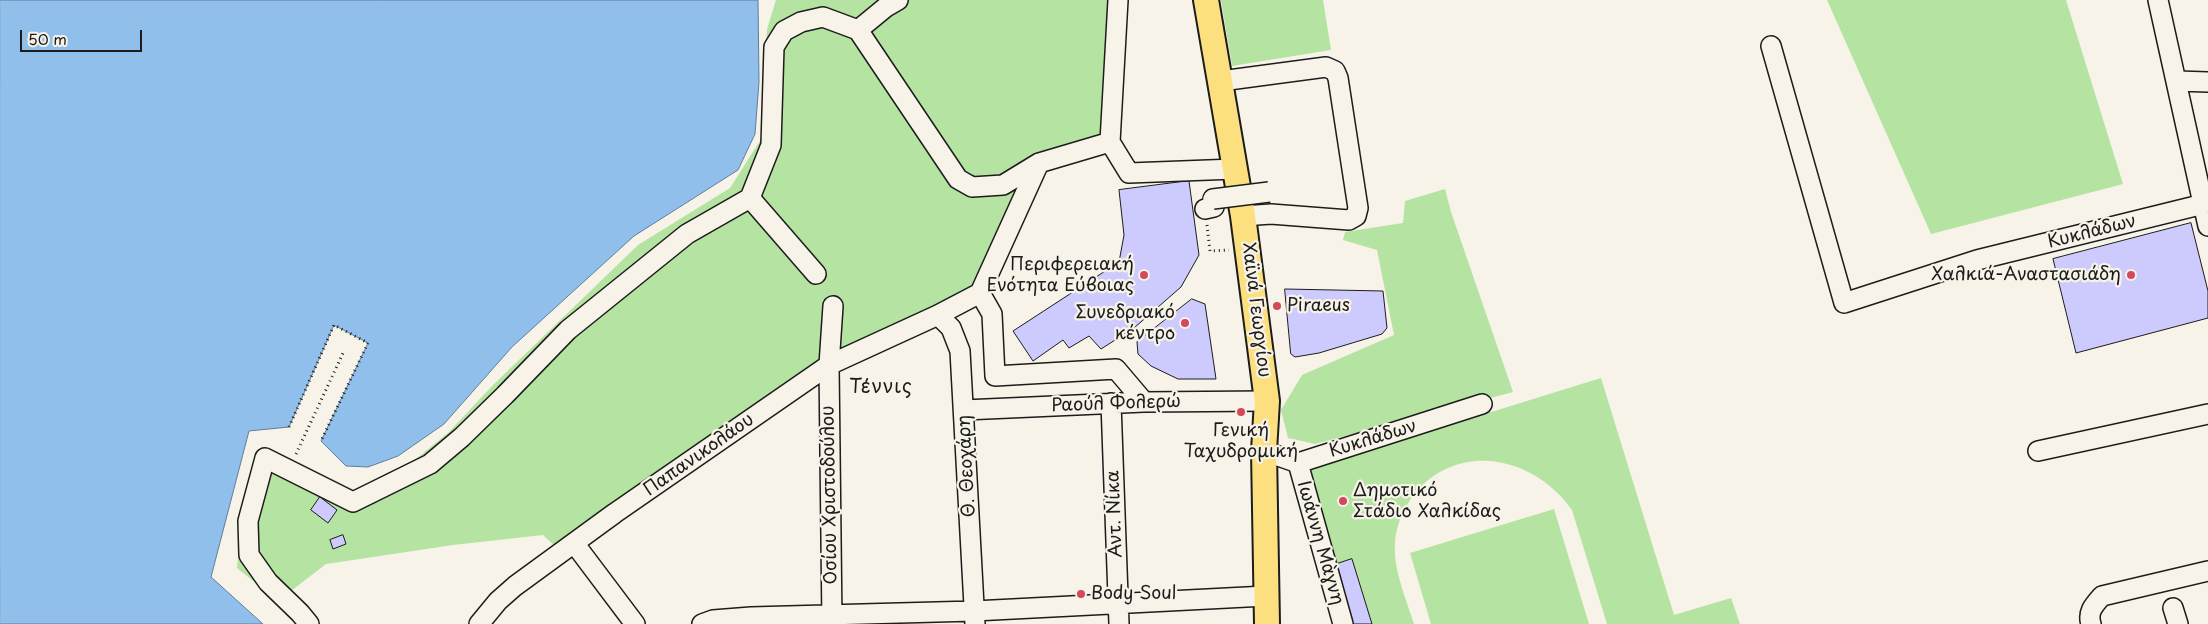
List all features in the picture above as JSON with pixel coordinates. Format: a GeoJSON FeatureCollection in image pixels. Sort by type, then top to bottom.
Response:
{"type":"FeatureCollection","features":[{"type":"Feature","properties":{"kind":"main road","name":"Χαϊνά Γεωργίου"},"geometry":{"type":"LineString","coordinates":[[1206,0],[1243,216],[1268,401],[1264,451],[1268,624]]}},
{"type":"Feature","properties":{"kind":"street"},"geometry":{"type":"LineString","coordinates":[[858,30],[886,7],[898,0]]}},
{"type":"Feature","properties":{"kind":"street"},"geometry":{"type":"LineString","coordinates":[[1118,0],[1110,142],[1129,173],[1235,170]]}},
{"type":"Feature","properties":{"kind":"street"},"geometry":{"type":"LineString","coordinates":[[2158,0],[2205,204],[2208,226]]}},
{"type":"Feature","properties":{"kind":"street"},"geometry":{"type":"LineString","coordinates":[[309,624],[268,582],[249,555],[248,521],[255,488],[265,458],[353,502],[430,464],[462,437],[568,330],[687,234],[750,198],[771,144],[774,47],[784,31],[801,22],[823,17],[858,30],[958,179],[972,187],[1003,185],[1039,164],[1110,142]]}},
{"type":"Feature","properties":{"kind":"street","name":"Κυκλάδων"},"geometry":{"type":"LineString","coordinates":[[1771,46],[1844,303],[1977,260],[2205,204]]}},
{"type":"Feature","properties":{"kind":"street"},"geometry":{"type":"LineString","coordinates":[[1221,81],[1326,67],[1334,71],[1338,78],[1358,208],[1356,216],[1349,220],[1272,214],[1243,216]]}},
{"type":"Feature","properties":{"kind":"street"},"geometry":{"type":"LineString","coordinates":[[2177,81],[2208,82]]}},
{"type":"Feature","properties":{"kind":"street"},"geometry":{"type":"LineString","coordinates":[[1039,164],[980,293],[992,314],[995,376],[1116,369],[1144,402]]}},
{"type":"Feature","properties":{"kind":"street"},"geometry":{"type":"LineString","coordinates":[[1205,208],[1214,207],[1213,199],[1269,192]]}},
{"type":"Feature","properties":{"kind":"street"},"geometry":{"type":"LineString","coordinates":[[750,198],[816,274]]}},
{"type":"Feature","properties":{"kind":"street","name":"Παπανικολάου"},"geometry":{"type":"LineString","coordinates":[[479,624],[498,601],[515,586],[829,365],[938,315],[980,293]]}},
{"type":"Feature","properties":{"kind":"street","name":"Οσίου Χριστοδούλου"},"geometry":{"type":"LineString","coordinates":[[832,620],[829,365],[833,306]]}},
{"type":"Feature","properties":{"kind":"street","name":"Θ. Θεοχάρη"},"geometry":{"type":"LineString","coordinates":[[938,315],[951,328],[960,351],[975,617]]}},
{"type":"Feature","properties":{"kind":"street","name":"Ραούλ Φολερώ"},"geometry":{"type":"LineString","coordinates":[[964,410],[1144,402],[1268,401]]}},
{"type":"Feature","properties":{"kind":"street","name":"Αντ. Νίκα"},"geometry":{"type":"LineString","coordinates":[[1111,403],[1119,624]]}},
{"type":"Feature","properties":{"kind":"street","name":"Κυκλάδων"},"geometry":{"type":"LineString","coordinates":[[1298,463],[1482,404]]}},
{"type":"Feature","properties":{"kind":"street"},"geometry":{"type":"LineString","coordinates":[[2038,451],[2208,414]]}},
{"type":"Feature","properties":{"kind":"street"},"geometry":{"type":"LineString","coordinates":[[1264,451],[1298,463]]}},
{"type":"Feature","properties":{"kind":"street","name":"Ιωάννη Μὰγνη"},"geometry":{"type":"LineString","coordinates":[[1298,463],[1343,624]]}},
{"type":"Feature","properties":{"kind":"street"},"geometry":{"type":"LineString","coordinates":[[574,543],[635,624]]}},
{"type":"Feature","properties":{"kind":"street"},"geometry":{"type":"LineString","coordinates":[[2091,624],[2092,607],[2102,596],[2208,571]]}},
{"type":"Feature","properties":{"kind":"street"},"geometry":{"type":"LineString","coordinates":[[702,624],[714,620],[975,617],[1118,604],[1266,596]]}},
{"type":"Feature","properties":{"kind":"path"},"geometry":{"type":"LineString","coordinates":[[289,426],[334,325],[368,343],[321,441]]}},
{"type":"Feature","properties":{"kind":"path"},"geometry":{"type":"LineString","coordinates":[[289,470],[344,351]]}},
{"type":"Feature","properties":{"kind":"green space"},"geometry":{"type":"Polygon","coordinates":[[[776,0],[1114,0],[1105,140],[1037,161],[976,290],[824,364],[558,549],[543,535],[453,545],[326,564],[278,601],[237,568],[241,520],[262,450],[356,495],[395,476],[449,432],[492,386],[638,245],[730,188],[761,139],[767,29],[776,0]]]}},
{"type":"Feature","properties":{"kind":"green space"},"geometry":{"type":"Polygon","coordinates":[[[1221,0],[1323,0],[1331,50],[1232,66],[1221,0]]]}},
{"type":"Feature","properties":{"kind":"green space"},"geometry":{"type":"Polygon","coordinates":[[[1827,0],[2066,0],[2123,184],[1931,234],[1827,0]]]}},
{"type":"Feature","properties":{"kind":"green space"},"geometry":{"type":"Polygon","coordinates":[[[1445,189],[1451,212],[1513,392],[1315,444],[1288,438],[1281,410],[1302,375],[1394,335],[1377,250],[1343,240],[1345,232],[1403,223],[1405,201],[1445,189]]]}},
{"type":"Feature","properties":{"kind":"green space"},"geometry":{"type":"Polygon","coordinates":[[[1601,378],[1674,615],[1731,598],[1740,624],[1607,624],[1572,510],[1556,492],[1538,478],[1518,467],[1496,462],[1475,461],[1453,466],[1433,476],[1415,493],[1407,504],[1399,523],[1395,542],[1396,563],[1414,624],[1372,624],[1334,565],[1304,470],[1601,378]]]}},
{"type":"Feature","properties":{"kind":"green space"},"geometry":{"type":"Polygon","coordinates":[[[1554,509],[1589,624],[1431,624],[1410,553],[1554,509]]]}},
{"type":"Feature","properties":{"kind":"water"},"geometry":{"type":"Polygon","coordinates":[[[0,0],[758,0],[759,82],[755,134],[738,170],[634,236],[512,347],[444,424],[398,456],[368,467],[346,466],[321,441],[368,343],[334,325],[289,427],[249,431],[211,577],[263,624],[0,624],[0,0]]]}},
{"type":"Feature","properties":{"kind":"building","name":"Περιφερειακή Ενότητα Εύβοιας"},"geometry":{"type":"Polygon","coordinates":[[[1189,181],[1199,255],[1181,287],[1134,328],[1101,349],[1089,336],[1069,348],[1063,340],[1033,361],[1013,331],[1119,262],[1124,235],[1119,190],[1189,181]]]}},
{"type":"Feature","properties":{"kind":"building","name":"Χαλκιά-Αναστασιάδη"},"geometry":{"type":"Polygon","coordinates":[[[2191,223],[2208,291],[2208,318],[2076,353],[2053,259],[2191,223]]]}},
{"type":"Feature","properties":{"kind":"building"},"geometry":{"type":"Polygon","coordinates":[[[1285,289],[1383,291],[1387,328],[1382,334],[1319,353],[1295,357],[1291,354],[1285,289]]]}},
{"type":"Feature","properties":{"kind":"building","name":"Συνεδριακό κέντρο"},"geometry":{"type":"Polygon","coordinates":[[[1192,299],[1205,304],[1216,379],[1178,379],[1151,366],[1138,354],[1137,342],[1192,299]]]}},
{"type":"Feature","properties":{"kind":"building"},"geometry":{"type":"Polygon","coordinates":[[[320,497],[337,510],[328,523],[311,510],[320,497]]]}},
{"type":"Feature","properties":{"kind":"building"},"geometry":{"type":"Polygon","coordinates":[[[343,535],[346,544],[333,549],[330,540],[343,535]]]}},
{"type":"Feature","properties":{"kind":"building"},"geometry":{"type":"Polygon","coordinates":[[[1352,559],[1372,624],[1352,624],[1334,565],[1352,559]]]}},
{"type":"Feature","properties":{"kind":"place","name":"Περιφερειακή Ενότητα Εύβοιας"},"geometry":{"type":"Point","coordinates":[1144,275]}},
{"type":"Feature","properties":{"kind":"place","name":"Χαλκιά-Αναστασιάδη"},"geometry":{"type":"Point","coordinates":[2131,275]}},
{"type":"Feature","properties":{"kind":"place","name":"Piraeus"},"geometry":{"type":"Point","coordinates":[1277,306]}},
{"type":"Feature","properties":{"kind":"place","name":"Συνεδριακό κέντρο"},"geometry":{"type":"Point","coordinates":[1185,323]}},
{"type":"Feature","properties":{"kind":"place","name":"Γενική Ταχυδρομική"},"geometry":{"type":"Point","coordinates":[1241,412]}},
{"type":"Feature","properties":{"kind":"place","name":"Δημοτικό Στάδιο Χαλκίδας"},"geometry":{"type":"Point","coordinates":[1343,501]}},
{"type":"Feature","properties":{"kind":"place","name":"Body Soul"},"geometry":{"type":"Point","coordinates":[1081,594]}},
{"type":"Feature","properties":{"kind":"district","name":"Τέννις"},"geometry":{"type":"Point","coordinates":[881,388]}}]}
